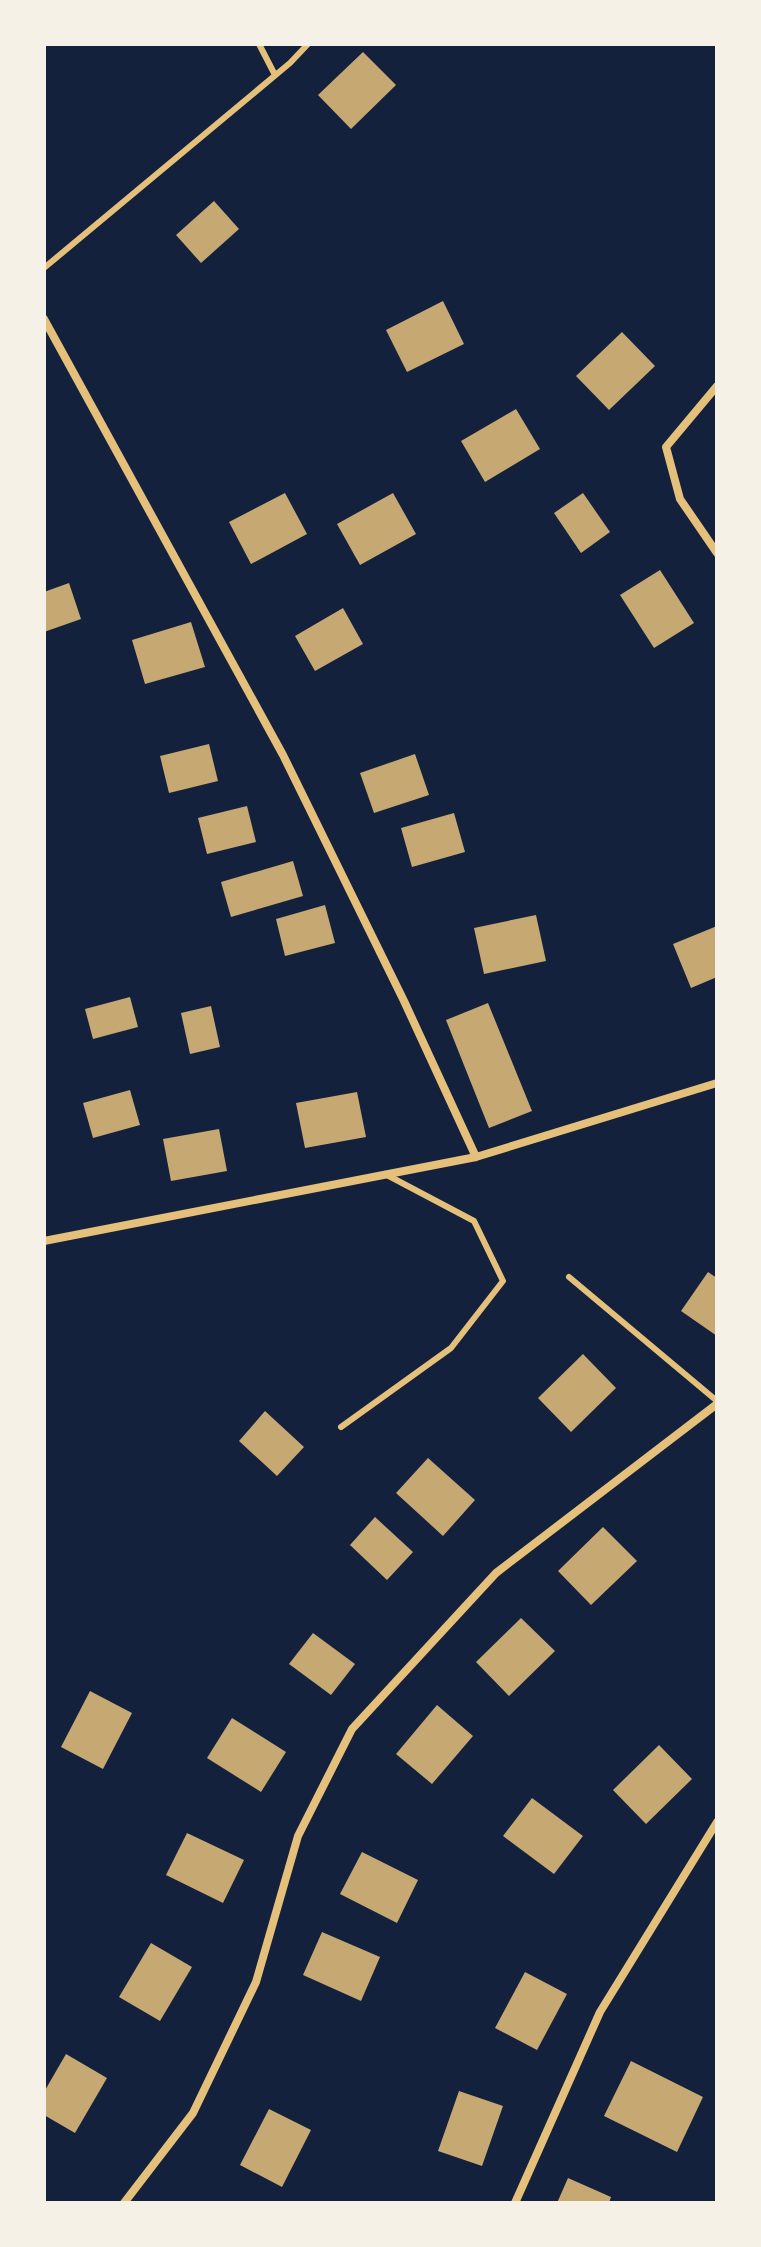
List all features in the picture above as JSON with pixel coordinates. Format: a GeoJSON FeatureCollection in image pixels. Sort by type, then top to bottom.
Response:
{"type":"FeatureCollection","features":[{"type":"Feature","properties":{"kind":"street"},"geometry":{"type":"LineString","coordinates":[[44,319],[283,755],[404,1001],[476,1157]]}},
{"type":"Feature","properties":{"kind":"street"},"geometry":{"type":"LineString","coordinates":[[717,386],[666,447],[680,499],[717,553]]}},
{"type":"Feature","properties":{"kind":"street"},"geometry":{"type":"LineString","coordinates":[[44,1241],[476,1157],[717,1083]]}},
{"type":"Feature","properties":{"kind":"street"},"geometry":{"type":"LineString","coordinates":[[124,2203],[193,2113],[256,1982],[298,1836],[352,1729],[496,1573],[717,1403]]}},
{"type":"Feature","properties":{"kind":"street"},"geometry":{"type":"LineString","coordinates":[[515,2203],[600,2012],[717,1822]]}},
{"type":"Feature","properties":{"kind":"lane"},"geometry":{"type":"LineString","coordinates":[[259,44],[275,75]]}},
{"type":"Feature","properties":{"kind":"lane"},"geometry":{"type":"LineString","coordinates":[[44,268],[308,44]]}},
{"type":"Feature","properties":{"kind":"lane"},"geometry":{"type":"LineString","coordinates":[[341,1427],[451,1348],[503,1281],[474,1221],[385,1174]]}},
{"type":"Feature","properties":{"kind":"lane"},"geometry":{"type":"LineString","coordinates":[[569,1277],[717,1403]]}},
{"type":"Feature","properties":{"kind":"building"},"geometry":{"type":"Polygon","coordinates":[[[363,52],[396,85],[351,129],[318,95],[363,52]]]}},
{"type":"Feature","properties":{"kind":"building"},"geometry":{"type":"Polygon","coordinates":[[[214,201],[239,229],[201,263],[176,235],[214,201]]]}},
{"type":"Feature","properties":{"kind":"building"},"geometry":{"type":"Polygon","coordinates":[[[443,301],[464,344],[407,372],[386,330],[443,301]]]}},
{"type":"Feature","properties":{"kind":"building"},"geometry":{"type":"Polygon","coordinates":[[[622,332],[655,366],[609,410],[576,376],[622,332]]]}},
{"type":"Feature","properties":{"kind":"building"},"geometry":{"type":"Polygon","coordinates":[[[516,409],[540,449],[485,482],[461,441],[516,409]]]}},
{"type":"Feature","properties":{"kind":"building"},"geometry":{"type":"Polygon","coordinates":[[[285,493],[307,534],[251,564],[229,522],[285,493]]]}},
{"type":"Feature","properties":{"kind":"building"},"geometry":{"type":"Polygon","coordinates":[[[393,493],[416,534],[360,565],[337,524],[393,493]]]}},
{"type":"Feature","properties":{"kind":"building"},"geometry":{"type":"Polygon","coordinates":[[[583,493],[610,532],[581,553],[554,513],[583,493]]]}},
{"type":"Feature","properties":{"kind":"building"},"geometry":{"type":"Polygon","coordinates":[[[660,570],[694,623],[654,648],[620,595],[660,570]]]}},
{"type":"Feature","properties":{"kind":"building"},"geometry":{"type":"Polygon","coordinates":[[[69,583],[81,619],[44,632],[44,592],[69,583]]]}},
{"type":"Feature","properties":{"kind":"building"},"geometry":{"type":"Polygon","coordinates":[[[343,608],[363,644],[315,671],[295,636],[343,608]]]}},
{"type":"Feature","properties":{"kind":"building"},"geometry":{"type":"Polygon","coordinates":[[[191,622],[205,667],[145,684],[132,640],[191,622]]]}},
{"type":"Feature","properties":{"kind":"building"},"geometry":{"type":"Polygon","coordinates":[[[209,744],[218,781],[169,793],[160,756],[209,744]]]}},
{"type":"Feature","properties":{"kind":"building"},"geometry":{"type":"Polygon","coordinates":[[[415,754],[429,795],[374,813],[360,773],[415,754]]]}},
{"type":"Feature","properties":{"kind":"building"},"geometry":{"type":"Polygon","coordinates":[[[247,806],[256,842],[207,854],[198,818],[247,806]]]}},
{"type":"Feature","properties":{"kind":"building"},"geometry":{"type":"Polygon","coordinates":[[[454,813],[465,852],[412,867],[401,828],[454,813]]]}},
{"type":"Feature","properties":{"kind":"building"},"geometry":{"type":"Polygon","coordinates":[[[293,861],[303,896],[231,917],[221,882],[293,861]]]}},
{"type":"Feature","properties":{"kind":"building"},"geometry":{"type":"Polygon","coordinates":[[[325,905],[335,943],[285,956],[276,919],[325,905]]]}},
{"type":"Feature","properties":{"kind":"building"},"geometry":{"type":"Polygon","coordinates":[[[536,915],[546,961],[484,974],[474,928],[536,915]]]}},
{"type":"Feature","properties":{"kind":"building"},"geometry":{"type":"Polygon","coordinates":[[[717,926],[717,977],[691,988],[673,944],[717,926]]]}},
{"type":"Feature","properties":{"kind":"building"},"geometry":{"type":"Polygon","coordinates":[[[130,997],[138,1027],[93,1039],[85,1009],[130,997]]]}},
{"type":"Feature","properties":{"kind":"building"},"geometry":{"type":"Polygon","coordinates":[[[488,1003],[532,1111],[489,1128],[446,1020],[488,1003]]]}},
{"type":"Feature","properties":{"kind":"building"},"geometry":{"type":"Polygon","coordinates":[[[211,1006],[220,1047],[190,1054],[181,1013],[211,1006]]]}},
{"type":"Feature","properties":{"kind":"building"},"geometry":{"type":"Polygon","coordinates":[[[130,1090],[140,1125],[93,1138],[83,1103],[130,1090]]]}},
{"type":"Feature","properties":{"kind":"building"},"geometry":{"type":"Polygon","coordinates":[[[357,1092],[366,1137],[305,1148],[296,1103],[357,1092]]]}},
{"type":"Feature","properties":{"kind":"building"},"geometry":{"type":"Polygon","coordinates":[[[219,1129],[227,1171],[171,1181],[163,1139],[219,1129]]]}},
{"type":"Feature","properties":{"kind":"building"},"geometry":{"type":"Polygon","coordinates":[[[708,1272],[717,1278],[717,1336],[681,1311],[708,1272]]]}},
{"type":"Feature","properties":{"kind":"building"},"geometry":{"type":"Polygon","coordinates":[[[583,1354],[616,1388],[571,1432],[538,1398],[583,1354]]]}},
{"type":"Feature","properties":{"kind":"building"},"geometry":{"type":"Polygon","coordinates":[[[265,1411],[304,1447],[277,1476],[239,1441],[265,1411]]]}},
{"type":"Feature","properties":{"kind":"building"},"geometry":{"type":"Polygon","coordinates":[[[428,1458],[475,1500],[443,1536],[396,1493],[428,1458]]]}},
{"type":"Feature","properties":{"kind":"building"},"geometry":{"type":"Polygon","coordinates":[[[375,1517],[413,1552],[387,1580],[350,1545],[375,1517]]]}},
{"type":"Feature","properties":{"kind":"building"},"geometry":{"type":"Polygon","coordinates":[[[603,1527],[637,1561],[591,1605],[558,1571],[603,1527]]]}},
{"type":"Feature","properties":{"kind":"building"},"geometry":{"type":"Polygon","coordinates":[[[521,1618],[555,1651],[509,1696],[476,1662],[521,1618]]]}},
{"type":"Feature","properties":{"kind":"building"},"geometry":{"type":"Polygon","coordinates":[[[313,1633],[355,1664],[331,1695],[289,1664],[313,1633]]]}},
{"type":"Feature","properties":{"kind":"building"},"geometry":{"type":"Polygon","coordinates":[[[90,1691],[132,1713],[103,1769],[61,1747],[90,1691]]]}},
{"type":"Feature","properties":{"kind":"building"},"geometry":{"type":"Polygon","coordinates":[[[437,1705],[473,1736],[432,1784],[396,1754],[437,1705]]]}},
{"type":"Feature","properties":{"kind":"building"},"geometry":{"type":"Polygon","coordinates":[[[232,1718],[286,1752],[261,1792],[207,1758],[232,1718]]]}},
{"type":"Feature","properties":{"kind":"building"},"geometry":{"type":"Polygon","coordinates":[[[659,1745],[692,1779],[646,1824],[613,1790],[659,1745]]]}},
{"type":"Feature","properties":{"kind":"building"},"geometry":{"type":"Polygon","coordinates":[[[532,1798],[583,1836],[554,1874],[503,1836],[532,1798]]]}},
{"type":"Feature","properties":{"kind":"building"},"geometry":{"type":"Polygon","coordinates":[[[187,1833],[244,1860],[223,1903],[166,1875],[187,1833]]]}},
{"type":"Feature","properties":{"kind":"building"},"geometry":{"type":"Polygon","coordinates":[[[362,1852],[418,1880],[397,1923],[340,1894],[362,1852]]]}},
{"type":"Feature","properties":{"kind":"building"},"geometry":{"type":"Polygon","coordinates":[[[322,1932],[380,1957],[361,2001],[303,1975],[322,1932]]]}},
{"type":"Feature","properties":{"kind":"building"},"geometry":{"type":"Polygon","coordinates":[[[151,1943],[192,1967],[160,2021],[119,1997],[151,1943]]]}},
{"type":"Feature","properties":{"kind":"building"},"geometry":{"type":"Polygon","coordinates":[[[525,1972],[567,1994],[537,2050],[495,2028],[525,1972]]]}},
{"type":"Feature","properties":{"kind":"building"},"geometry":{"type":"Polygon","coordinates":[[[66,2054],[107,2078],[75,2133],[44,2115],[44,2092],[66,2054]]]}},
{"type":"Feature","properties":{"kind":"building"},"geometry":{"type":"Polygon","coordinates":[[[631,2061],[703,2097],[677,2152],[604,2116],[631,2061]]]}},
{"type":"Feature","properties":{"kind":"building"},"geometry":{"type":"Polygon","coordinates":[[[459,2091],[503,2106],[482,2166],[438,2151],[459,2091]]]}},
{"type":"Feature","properties":{"kind":"building"},"geometry":{"type":"Polygon","coordinates":[[[269,2109],[311,2130],[282,2187],[240,2165],[269,2109]]]}},
{"type":"Feature","properties":{"kind":"building"},"geometry":{"type":"Polygon","coordinates":[[[568,2178],[611,2197],[609,2203],[557,2203],[568,2178]]]}}]}
